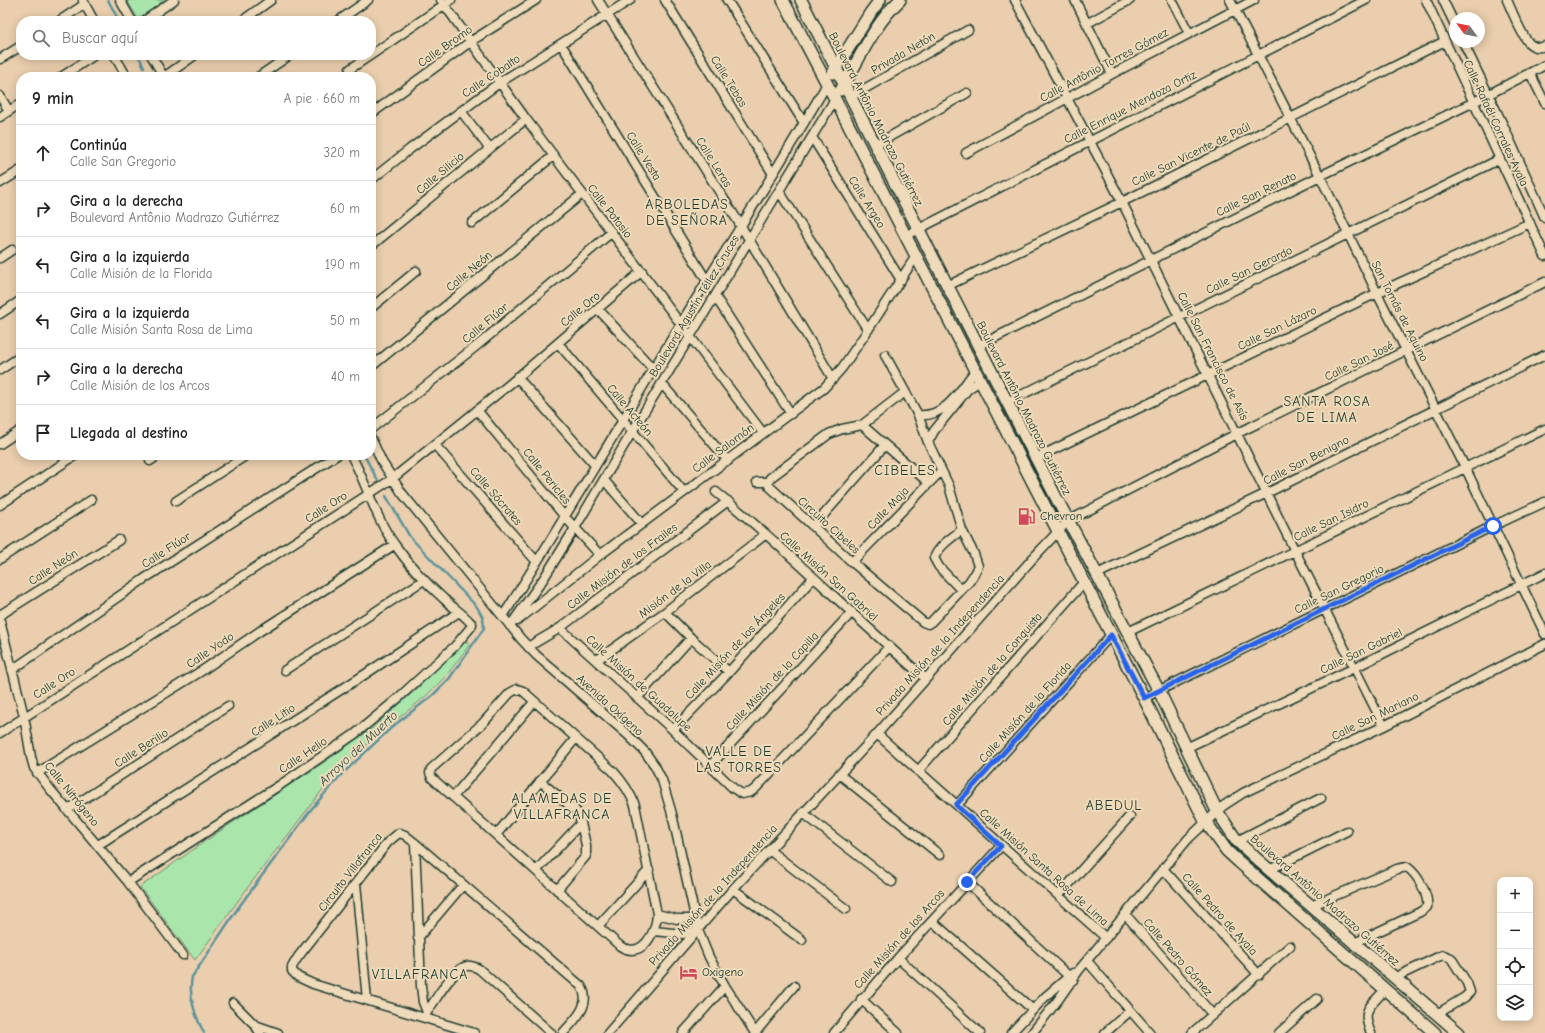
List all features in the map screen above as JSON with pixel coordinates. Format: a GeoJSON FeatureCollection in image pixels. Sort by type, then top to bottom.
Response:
{"type":"FeatureCollection","features":[{"type":"Feature","properties":{"kind":"street"},"geometry":{"type":"LineString","coordinates":[[120,0],[129,16]]}},
{"type":"Feature","properties":{"kind":"street"},"geometry":{"type":"LineString","coordinates":[[151,16],[174,0]]}},
{"type":"Feature","properties":{"kind":"street"},"geometry":{"type":"LineString","coordinates":[[249,16],[271,0]]}},
{"type":"Feature","properties":{"kind":"street"},"geometry":{"type":"LineString","coordinates":[[345,16],[368,0]]}},
{"type":"Feature","properties":{"kind":"street","name":"Calle Bromo"},"geometry":{"type":"LineString","coordinates":[[376,110],[470,42],[536,0]]}},
{"type":"Feature","properties":{"kind":"street","name":"Calle Leras"},"geometry":{"type":"LineString","coordinates":[[598,0],[741,226],[748,241],[833,379]]}},
{"type":"Feature","properties":{"kind":"street","name":"Calle Cobalto"},"geometry":{"type":"LineString","coordinates":[[376,176],[500,83],[630,0]]}},
{"type":"Feature","properties":{"kind":"street","name":"Calle Tebas"},"geometry":{"type":"LineString","coordinates":[[665,0],[773,174]]}},
{"type":"Feature","properties":{"kind":"street"},"geometry":{"type":"LineString","coordinates":[[727,0],[804,123]]}},
{"type":"Feature","properties":{"kind":"street"},"geometry":{"type":"LineString","coordinates":[[783,0],[836,99],[905,236],[1144,698],[1205,822],[1214,836],[1235,859],[1435,1033]]}},
{"type":"Feature","properties":{"kind":"street","name":"Boulevard Agustín Téllez Cruces"},"geometry":{"type":"LineString","coordinates":[[503,616],[538,562],[835,70],[880,0]]}},
{"type":"Feature","properties":{"kind":"street","name":"Boulevard Agustín Téllez Cruces"},"geometry":{"type":"LineString","coordinates":[[510,626],[544,578],[575,528],[748,241],[844,86],[879,25],[890,10],[900,0]]}},
{"type":"Feature","properties":{"kind":"street","name":"Calle San Francisco de Asís"},"geometry":{"type":"LineString","coordinates":[[1015,0],[1151,259],[1295,551],[1384,726]]}},
{"type":"Feature","properties":{"kind":"street"},"geometry":{"type":"LineString","coordinates":[[1075,0],[1088,23],[1112,74]]}},
{"type":"Feature","properties":{"kind":"street"},"geometry":{"type":"LineString","coordinates":[[1088,23],[1130,0]]}},
{"type":"Feature","properties":{"kind":"street"},"geometry":{"type":"LineString","coordinates":[[1172,0],[1189,33]]}},
{"type":"Feature","properties":{"kind":"street","name":"San Tomás de Aquino"},"geometry":{"type":"LineString","coordinates":[[1230,0],[1320,176],[1465,467],[1545,634]]}},
{"type":"Feature","properties":{"kind":"street","name":"Calle Antônio Torres Gómez"},"geometry":{"type":"LineString","coordinates":[[966,153],[1189,33],[1254,0]]}},
{"type":"Feature","properties":{"kind":"street","name":"Calle Enrique Mendoza Ortiz"},"geometry":{"type":"LineString","coordinates":[[905,236],[1366,0]]}},
{"type":"Feature","properties":{"kind":"street","name":"Calle Rafaél Corrales Ayala"},"geometry":{"type":"LineString","coordinates":[[1426,0],[1530,223],[1541,237],[1545,256]]}},
{"type":"Feature","properties":{"kind":"street"},"geometry":{"type":"LineString","coordinates":[[1443,0],[1449,12]]}},
{"type":"Feature","properties":{"kind":"street"},"geometry":{"type":"LineString","coordinates":[[1507,0],[1528,41],[1535,47],[1541,48],[1545,46]]}},
{"type":"Feature","properties":{"kind":"street"},"geometry":{"type":"LineString","coordinates":[[376,51],[445,1]]}},
{"type":"Feature","properties":{"kind":"street","name":"Calle Potasio"},"geometry":{"type":"LineString","coordinates":[[445,1],[470,42],[553,156],[612,232],[680,325],[763,434]]}},
{"type":"Feature","properties":{"kind":"street","name":"Boulevard Antônio Madrazo Gutiérrez"},"geometry":{"type":"LineString","coordinates":[[804,1],[835,70],[1068,521],[1159,691],[1216,811],[1238,841],[1269,870],[1459,1033]]}},
{"type":"Feature","properties":{"kind":"street"},"geometry":{"type":"LineString","coordinates":[[66,16],[84,2],[91,16]]}},
{"type":"Feature","properties":{"kind":"street","name":"Privada Netón"},"geometry":{"type":"LineString","coordinates":[[850,97],[968,30]]}},
{"type":"Feature","properties":{"kind":"street","name":"Calle San Vicente de Paúl"},"geometry":{"type":"LineString","coordinates":[[947,286],[1122,202],[1445,41]]}},
{"type":"Feature","properties":{"kind":"street","name":"Calle Vesta"},"geometry":{"type":"LineString","coordinates":[[561,44],[707,281]]}},
{"type":"Feature","properties":{"kind":"street","name":"Calle Rafaél Corrales Ayala"},"geometry":{"type":"LineString","coordinates":[[1466,48],[1545,218]]}},
{"type":"Feature","properties":{"kind":"street"},"geometry":{"type":"LineString","coordinates":[[0,59],[16,49]]}},
{"type":"Feature","properties":{"kind":"street"},"geometry":{"type":"LineString","coordinates":[[69,72],[87,60]]}},
{"type":"Feature","properties":{"kind":"street"},"geometry":{"type":"LineString","coordinates":[[117,60],[124,72]]}},
{"type":"Feature","properties":{"kind":"street"},"geometry":{"type":"LineString","coordinates":[[154,60],[161,72]]}},
{"type":"Feature","properties":{"kind":"street"},"geometry":{"type":"LineString","coordinates":[[171,72],[188,60]]}},
{"type":"Feature","properties":{"kind":"street"},"geometry":{"type":"LineString","coordinates":[[265,72],[283,60]]}},
{"type":"Feature","properties":{"kind":"street"},"geometry":{"type":"LineString","coordinates":[[350,69],[364,60]]}},
{"type":"Feature","properties":{"kind":"street","name":"Calle San Renato"},"geometry":{"type":"LineString","coordinates":[[978,346],[1151,259],[1474,102],[1545,65]]}},
{"type":"Feature","properties":{"kind":"street"},"geometry":{"type":"LineString","coordinates":[[1530,73],[1545,103]]}},
{"type":"Feature","properties":{"kind":"street"},"geometry":{"type":"LineString","coordinates":[[875,145],[968,94]]}},
{"type":"Feature","properties":{"kind":"street"},"geometry":{"type":"LineString","coordinates":[[0,96],[9,111]]}},
{"type":"Feature","properties":{"kind":"street"},"geometry":{"type":"LineString","coordinates":[[0,117],[16,106]]}},
{"type":"Feature","properties":{"kind":"street"},"geometry":{"type":"LineString","coordinates":[[461,111],[489,148]]}},
{"type":"Feature","properties":{"kind":"street","name":"Calle Silicio"},"geometry":{"type":"LineString","coordinates":[[376,242],[526,119]]}},
{"type":"Feature","properties":{"kind":"street","name":"Calle Argeo"},"geometry":{"type":"LineString","coordinates":[[812,137],[901,280]]}},
{"type":"Feature","properties":{"kind":"street"},"geometry":{"type":"LineString","coordinates":[[472,223],[553,156]]}},
{"type":"Feature","properties":{"kind":"street","name":"Calle San Gerardo"},"geometry":{"type":"LineString","coordinates":[[1007,402],[1500,159]]}},
{"type":"Feature","properties":{"kind":"street"},"geometry":{"type":"LineString","coordinates":[[0,183],[16,173]]}},
{"type":"Feature","properties":{"kind":"street"},"geometry":{"type":"LineString","coordinates":[[779,191],[868,330]]}},
{"type":"Feature","properties":{"kind":"street","name":"Calle Neón"},"geometry":{"type":"LineString","coordinates":[[376,362],[582,194]]}},
{"type":"Feature","properties":{"kind":"street","name":"Calle San Lázaro"},"geometry":{"type":"LineString","coordinates":[[1036,458],[1377,293],[1530,223]]}},
{"type":"Feature","properties":{"kind":"street","name":"Calle Flúor"},"geometry":{"type":"LineString","coordinates":[[376,425],[479,344],[612,232]]}},
{"type":"Feature","properties":{"kind":"street"},"geometry":{"type":"LineString","coordinates":[[0,258],[12,250]]}},
{"type":"Feature","properties":{"kind":"street","name":"Calle Salomón"},"geometry":{"type":"LineString","coordinates":[[510,626],[600,555],[824,388],[833,379],[868,330],[916,256]]}},
{"type":"Feature","properties":{"kind":"street"},"geometry":{"type":"LineString","coordinates":[[376,304],[416,271]]}},
{"type":"Feature","properties":{"kind":"street","name":"Calle Oro"},"geometry":{"type":"LineString","coordinates":[[0,733],[24,716],[392,479],[435,445],[642,272]]}},
{"type":"Feature","properties":{"kind":"street","name":"Calle San José"},"geometry":{"type":"LineString","coordinates":[[1058,531],[1068,521],[1238,434],[1545,282]]}},
{"type":"Feature","properties":{"kind":"street"},"geometry":{"type":"LineString","coordinates":[[715,296],[791,414]]}},
{"type":"Feature","properties":{"kind":"street"},"geometry":{"type":"LineString","coordinates":[[0,314],[16,303]]}},
{"type":"Feature","properties":{"kind":"street"},"geometry":{"type":"LineString","coordinates":[[598,310],[654,369]]}},
{"type":"Feature","properties":{"kind":"street","name":"Calle Acteón"},"geometry":{"type":"LineString","coordinates":[[558,343],[684,492]]}},
{"type":"Feature","properties":{"kind":"street","name":"Circuito Cibeles"},"geometry":{"type":"LineString","coordinates":[[768,482],[769,486],[813,527],[923,622],[928,624],[931,622],[974,576],[978,566],[974,554],[962,530],[949,486],[928,442],[918,416],[885,355]]}},
{"type":"Feature","properties":{"kind":"street","name":"Calle San Benigno"},"geometry":{"type":"LineString","coordinates":[[1097,574],[1267,493],[1545,355]]}},
{"type":"Feature","properties":{"kind":"street"},"geometry":{"type":"LineString","coordinates":[[0,370],[16,359]]}},
{"type":"Feature","properties":{"kind":"street"},"geometry":{"type":"LineString","coordinates":[[918,416],[928,416],[942,409],[977,376]]}},
{"type":"Feature","properties":{"kind":"street"},"geometry":{"type":"LineString","coordinates":[[928,442],[934,431],[977,376]]}},
{"type":"Feature","properties":{"kind":"street"},"geometry":{"type":"LineString","coordinates":[[517,377],[595,466]]}},
{"type":"Feature","properties":{"kind":"street"},"geometry":{"type":"LineString","coordinates":[[662,384],[728,461]]}},
{"type":"Feature","properties":{"kind":"street"},"geometry":{"type":"LineString","coordinates":[[758,482],[768,482],[770,478],[829,434],[842,429],[862,425],[905,392]]}},
{"type":"Feature","properties":{"kind":"street","name":"Calle Pericles"},"geometry":{"type":"LineString","coordinates":[[477,410],[565,517],[600,555]]}},
{"type":"Feature","properties":{"kind":"street"},"geometry":{"type":"LineString","coordinates":[[862,425],[929,483]]}},
{"type":"Feature","properties":{"kind":"street","name":"Calle San Isidro"},"geometry":{"type":"LineString","coordinates":[[1128,632],[1545,429]]}},
{"type":"Feature","properties":{"kind":"street"},"geometry":{"type":"LineString","coordinates":[[0,444],[16,433]]}},
{"type":"Feature","properties":{"kind":"street","name":"Calle Sócrates"},"geometry":{"type":"LineString","coordinates":[[435,445],[538,562]]}},
{"type":"Feature","properties":{"kind":"street"},"geometry":{"type":"LineString","coordinates":[[813,527],[885,445]]}},
{"type":"Feature","properties":{"kind":"street","name":"Avenida Oxígeno"},"geometry":{"type":"LineString","coordinates":[[376,448],[392,479],[440,541],[528,647],[628,735],[645,752],[655,766],[662,780],[672,814],[698,930],[725,986],[755,1033]]}},
{"type":"Feature","properties":{"kind":"street"},"geometry":{"type":"LineString","coordinates":[[0,505],[68,460]]}},
{"type":"Feature","properties":{"kind":"street"},"geometry":{"type":"LineString","coordinates":[[176,501],[239,460]]}},
{"type":"Feature","properties":{"kind":"street","name":"Calle Flúor"},"geometry":{"type":"LineString","coordinates":[[12,670],[144,579],[329,460]]}},
{"type":"Feature","properties":{"kind":"street"},"geometry":{"type":"LineString","coordinates":[[353,460],[368,494],[394,545],[424,580],[459,612]]}},
{"type":"Feature","properties":{"kind":"street","name":"Calle Maja"},"geometry":{"type":"LineString","coordinates":[[852,562],[942,471]]}},
{"type":"Feature","properties":{"kind":"street"},"geometry":{"type":"LineString","coordinates":[[604,480],[642,524]]}},
{"type":"Feature","properties":{"kind":"street","name":"Calle Misión San Gabriel"},"geometry":{"type":"LineString","coordinates":[[716,492],[766,534],[926,679]]}},
{"type":"Feature","properties":{"kind":"street"},"geometry":{"type":"LineString","coordinates":[[0,559],[91,500]]}},
{"type":"Feature","properties":{"kind":"street","name":"Calle Misión de los Frailes"},"geometry":{"type":"LineString","coordinates":[[528,647],[560,628],[728,501]]}},
{"type":"Feature","properties":{"kind":"street","name":"Calle San Gregorio"},"geometry":{"type":"LineString","coordinates":[[1144,698],[1493,526],[1545,502]]}},
{"type":"Feature","properties":{"kind":"street"},"geometry":{"type":"LineString","coordinates":[[961,590],[939,567],[934,558],[939,550],[952,537],[962,530]]}},
{"type":"Feature","properties":{"kind":"street","name":"Privada Misión de la Independencia"},"geometry":{"type":"LineString","coordinates":[[608,1033],[733,889],[838,774],[877,734],[1058,531]]}},
{"type":"Feature","properties":{"kind":"street","name":"Misión de la Villa"},"geometry":{"type":"LineString","coordinates":[[597,660],[665,612],[766,534]]}},
{"type":"Feature","properties":{"kind":"street","name":"Calle Neón"},"geometry":{"type":"LineString","coordinates":[[0,615],[119,540]]}},
{"type":"Feature","properties":{"kind":"street","name":"Calle Yodo"},"geometry":{"type":"LineString","coordinates":[[37,773],[203,670],[260,631],[394,545]]}},
{"type":"Feature","properties":{"kind":"street","name":"Calle San Gabriel"},"geometry":{"type":"LineString","coordinates":[[1186,748],[1354,668],[1545,573]]}},
{"type":"Feature","properties":{"kind":"street","name":"Calle Misión de los Ángeles"},"geometry":{"type":"LineString","coordinates":[[674,730],[729,672],[813,578]]}},
{"type":"Feature","properties":{"kind":"street"},"geometry":{"type":"LineString","coordinates":[[285,670],[424,580]]}},
{"type":"Feature","properties":{"kind":"street","name":"Calle Misión de la Conquista"},"geometry":{"type":"LineString","coordinates":[[918,771],[1084,582]]}},
{"type":"Feature","properties":{"kind":"street","name":"Calle Helio"},"geometry":{"type":"LineString","coordinates":[[128,882],[280,785],[356,734],[396,700],[455,646],[469,631],[472,624],[459,612]]}},
{"type":"Feature","properties":{"kind":"street","name":"Calle Litio"},"geometry":{"type":"LineString","coordinates":[[98,845],[358,679],[459,612]]}},
{"type":"Feature","properties":{"kind":"street"},"geometry":{"type":"LineString","coordinates":[[665,612],[729,672]]}},
{"type":"Feature","properties":{"kind":"street","name":"Calle Misión de la Capilla"},"geometry":{"type":"LineString","coordinates":[[710,766],[852,612]]}},
{"type":"Feature","properties":{"kind":"street","name":"Calle Nitrógeno"},"geometry":{"type":"LineString","coordinates":[[0,621],[24,716],[31,757],[37,773],[128,882],[183,956]]}},
{"type":"Feature","properties":{"kind":"street","name":"Calle Misión de Guadalupe"},"geometry":{"type":"LineString","coordinates":[[560,628],[674,730],[710,766],[742,794],[751,792],[889,647]]}},
{"type":"Feature","properties":{"kind":"street","name":"Calle Misión de la Florida"},"geometry":{"type":"LineString","coordinates":[[956,805],[1111,635]]}},
{"type":"Feature","properties":{"kind":"street"},"geometry":{"type":"LineString","coordinates":[[638,698],[691,638]]}},
{"type":"Feature","properties":{"kind":"street","name":"Calle San Mariano"},"geometry":{"type":"LineString","coordinates":[[1071,978],[1087,961],[1124,914],[1164,870],[1188,840],[1216,811],[1231,800],[1384,726],[1545,644]]}},
{"type":"Feature","properties":{"kind":"street"},"geometry":{"type":"LineString","coordinates":[[514,690],[519,690],[576,738],[613,771],[624,783],[635,805],[657,914],[654,931],[651,937],[640,948],[633,951],[627,950],[598,926],[432,778],[430,773],[431,768],[483,722],[514,690]]}},
{"type":"Feature","properties":{"kind":"street"},"geometry":{"type":"LineString","coordinates":[[453,797],[534,702]]}},
{"type":"Feature","properties":{"kind":"street","name":"Calle Berilio"},"geometry":{"type":"LineString","coordinates":[[67,810],[228,706]]}},
{"type":"Feature","properties":{"kind":"street","name":"Calle Misión Santa Rosa de Lima"},"geometry":{"type":"LineString","coordinates":[[877,734],[1106,938]]}},
{"type":"Feature","properties":{"kind":"street"},"geometry":{"type":"LineString","coordinates":[[496,835],[576,738]]}},
{"type":"Feature","properties":{"kind":"street"},"geometry":{"type":"LineString","coordinates":[[838,774],[940,855]]}},
{"type":"Feature","properties":{"kind":"street"},"geometry":{"type":"LineString","coordinates":[[540,781],[576,810],[581,823],[586,845],[586,856],[557,890]]}},
{"type":"Feature","properties":{"kind":"street"},"geometry":{"type":"LineString","coordinates":[[1238,841],[1321,798]]}},
{"type":"Feature","properties":{"kind":"street"},"geometry":{"type":"LineString","coordinates":[[803,813],[892,882]]}},
{"type":"Feature","properties":{"kind":"street"},"geometry":{"type":"LineString","coordinates":[[1059,895],[1130,816]]}},
{"type":"Feature","properties":{"kind":"street"},"geometry":{"type":"LineString","coordinates":[[536,871],[581,823]]}},
{"type":"Feature","properties":{"kind":"street"},"geometry":{"type":"LineString","coordinates":[[1269,870],[1347,831]]}},
{"type":"Feature","properties":{"kind":"street","name":"Circuito Villafranca"},"geometry":{"type":"LineString","coordinates":[[474,1033],[426,1015],[367,1000],[304,981],[292,971],[298,957],[393,837],[399,833],[415,842],[582,986],[586,996],[583,1008],[563,1033]]}},
{"type":"Feature","properties":{"kind":"street"},"geometry":{"type":"LineString","coordinates":[[415,842],[418,938],[422,994],[426,1015]]}},
{"type":"Feature","properties":{"kind":"street","name":"Calle Misión de los Arcos"},"geometry":{"type":"LineString","coordinates":[[834,1033],[861,999],[1001,846]]}},
{"type":"Feature","properties":{"kind":"street"},"geometry":{"type":"LineString","coordinates":[[769,850],[846,909]]}},
{"type":"Feature","properties":{"kind":"street"},"geometry":{"type":"LineString","coordinates":[[1311,906],[1397,869],[1407,868],[1411,870],[1424,892],[1427,899],[1427,907],[1420,912],[1354,943]]}},
{"type":"Feature","properties":{"kind":"street"},"geometry":{"type":"LineString","coordinates":[[598,926],[649,870]]}},
{"type":"Feature","properties":{"kind":"street","name":"Calle Pedro de Ayala"},"geometry":{"type":"LineString","coordinates":[[1164,870],[1259,975]]}},
{"type":"Feature","properties":{"kind":"street"},"geometry":{"type":"LineString","coordinates":[[967,882],[1071,978]]}},
{"type":"Feature","properties":{"kind":"street"},"geometry":{"type":"LineString","coordinates":[[356,883],[367,1000]]}},
{"type":"Feature","properties":{"kind":"street"},"geometry":{"type":"LineString","coordinates":[[418,938],[464,885]]}},
{"type":"Feature","properties":{"kind":"street"},"geometry":{"type":"LineString","coordinates":[[733,889],[802,940]]}},
{"type":"Feature","properties":{"kind":"street"},"geometry":{"type":"LineString","coordinates":[[657,914],[677,919],[695,919]]}},
{"type":"Feature","properties":{"kind":"street","name":"Calle Pedro Gómez"},"geometry":{"type":"LineString","coordinates":[[1124,914],[1213,1015]]}},
{"type":"Feature","properties":{"kind":"street"},"geometry":{"type":"LineString","coordinates":[[932,921],[1032,1009]]}},
{"type":"Feature","properties":{"kind":"street"},"geometry":{"type":"LineString","coordinates":[[654,931],[682,934],[698,930]]}},
{"type":"Feature","properties":{"kind":"street"},"geometry":{"type":"LineString","coordinates":[[1192,1033],[1290,946]]}},
{"type":"Feature","properties":{"kind":"street"},"geometry":{"type":"LineString","coordinates":[[1394,978],[1440,956],[1448,956],[1451,958],[1467,983],[1470,992],[1465,997],[1437,1014]]}},
{"type":"Feature","properties":{"kind":"street"},"geometry":{"type":"LineString","coordinates":[[898,958],[980,1033]]}},
{"type":"Feature","properties":{"kind":"street"},"geometry":{"type":"LineString","coordinates":[[1087,961],[1150,1033]]}},
{"type":"Feature","properties":{"kind":"street"},"geometry":{"type":"LineString","coordinates":[[426,1015],[452,976],[462,967],[468,965],[479,970],[551,1033]]}},
{"type":"Feature","properties":{"kind":"street"},"geometry":{"type":"LineString","coordinates":[[1011,1033],[1032,1009],[1071,978]]}},
{"type":"Feature","properties":{"kind":"street"},"geometry":{"type":"LineString","coordinates":[[1032,1033],[1071,978]]}},
{"type":"Feature","properties":{"kind":"street"},"geometry":{"type":"LineString","coordinates":[[683,1033],[725,986]]}},
{"type":"Feature","properties":{"kind":"street"},"geometry":{"type":"LineString","coordinates":[[755,1033],[794,986]]}},
{"type":"Feature","properties":{"kind":"street"},"geometry":{"type":"LineString","coordinates":[[1371,1033],[1366,1018],[1366,1012],[1385,990]]}},
{"type":"Feature","properties":{"kind":"street"},"geometry":{"type":"LineString","coordinates":[[861,999],[898,1033]]}},
{"type":"Feature","properties":{"kind":"street"},"geometry":{"type":"LineString","coordinates":[[1279,1033],[1317,999]]}},
{"type":"Feature","properties":{"kind":"street"},"geometry":{"type":"LineString","coordinates":[[233,1003],[255,1025],[260,1033]]}},
{"type":"Feature","properties":{"kind":"street"},"geometry":{"type":"LineString","coordinates":[[1105,1033],[1130,1010]]}},
{"type":"Feature","properties":{"kind":"street"},"geometry":{"type":"LineString","coordinates":[[255,1025],[278,1033]]}},
{"type":"Feature","properties":{"kind":"green space"},"geometry":{"type":"Polygon","coordinates":[[[127,0],[165,0],[142,16],[136,16],[127,0]]]}},
{"type":"Feature","properties":{"kind":"green space"},"geometry":{"type":"Polygon","coordinates":[[[465,641],[470,644],[447,675],[426,696],[376,736],[333,776],[248,887],[195,960],[140,887],[371,729],[417,689],[465,641]]]}},
{"type":"Feature","properties":{"kind":"waterway","name":"Arroyo del Muerto"},"geometry":{"type":"LineString","coordinates":[[108,0],[116,16]]}},
{"type":"Feature","properties":{"kind":"waterway","name":"Arroyo del Muerto"},"geometry":{"type":"LineString","coordinates":[[140,60],[144,67]]}},
{"type":"Feature","properties":{"kind":"waterway","name":"Arroyo del Muerto"},"geometry":{"type":"LineString","coordinates":[[367,460],[378,481]]}},
{"type":"Feature","properties":{"kind":"waterway","name":"Arroyo del Muerto"},"geometry":{"type":"LineString","coordinates":[[204,1033],[193,1006],[191,991],[192,977],[238,908],[313,807],[340,776],[392,727],[433,695],[449,679],[484,628],[483,618],[477,607],[410,537],[386,496]]}},
{"type":"Feature","properties":{"kind":"place","name":"Chevron"},"geometry":{"type":"Point","coordinates":[1027,516]}},
{"type":"Feature","properties":{"kind":"place","name":"Oxigeno"},"geometry":{"type":"Point","coordinates":[689,972]}},
{"type":"Feature","properties":{"kind":"district","name":"ARBOLEDAS DE SEÑORA"},"geometry":{"type":"Point","coordinates":[687,212]}},
{"type":"Feature","properties":{"kind":"district","name":"SANTA ROSA DE LIMA"},"geometry":{"type":"Point","coordinates":[1327,410]}},
{"type":"Feature","properties":{"kind":"district","name":"CIBELES"},"geometry":{"type":"Point","coordinates":[905,470]}},
{"type":"Feature","properties":{"kind":"district","name":"VALLE DE LAS TORRES"},"geometry":{"type":"Point","coordinates":[739,760]}},
{"type":"Feature","properties":{"kind":"district","name":"ABEDUL"},"geometry":{"type":"Point","coordinates":[1114,805]}},
{"type":"Feature","properties":{"kind":"district","name":"ALAMEDAS DE VILLAFRANCA"},"geometry":{"type":"Point","coordinates":[562,806]}},
{"type":"Feature","properties":{"kind":"district","name":"VILLAFRANCA"},"geometry":{"type":"Point","coordinates":[420,974]}},
{"type":"Feature","properties":{"kind":"route"},"geometry":{"type":"LineString","coordinates":[[967,882],[1001,846],[956,805],[1111,635],[1144,698],[1493,526]]}}]}
